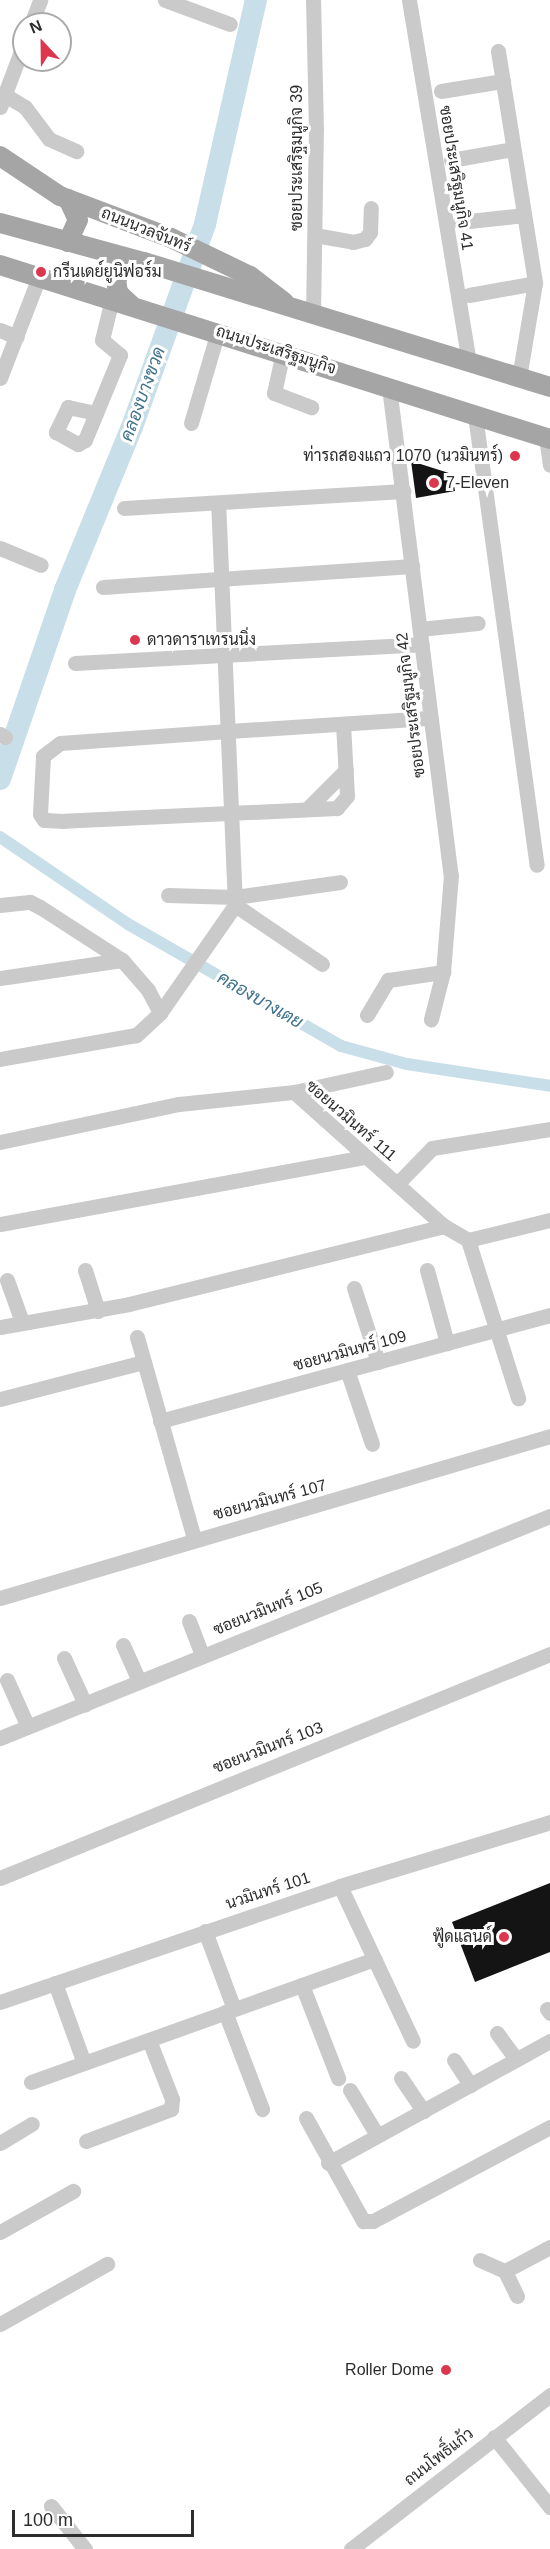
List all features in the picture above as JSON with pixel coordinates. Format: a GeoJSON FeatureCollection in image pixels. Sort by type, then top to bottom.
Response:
{"type":"FeatureCollection","features":[{"type":"Feature","properties":{"kind":"main road","name":"ถนนนวลจันทร์"},"geometry":{"type":"LineString","coordinates":[[0,156],[68,199],[171,238],[227,265],[272,291],[291,308]]}},
{"type":"Feature","properties":{"kind":"main road"},"geometry":{"type":"LineString","coordinates":[[68,199],[78,220],[68,242]]}},
{"type":"Feature","properties":{"kind":"main road"},"geometry":{"type":"LineString","coordinates":[[0,223],[144,262],[550,387]]}},
{"type":"Feature","properties":{"kind":"main road"},"geometry":{"type":"LineString","coordinates":[[142,309],[118,293],[116,279],[124,266],[144,262]]}},
{"type":"Feature","properties":{"kind":"main road","name":"ถนนประเสริฐมนูกิจ"},"geometry":{"type":"LineString","coordinates":[[0,265],[211,329],[548,438]]}},
{"type":"Feature","properties":{"kind":"street"},"geometry":{"type":"LineString","coordinates":[[165,0],[230,24]]}},
{"type":"Feature","properties":{"kind":"street","name":"ซอยประเสริฐมนูกิจ 39"},"geometry":{"type":"LineString","coordinates":[[313,0],[315,235],[313,315]]}},
{"type":"Feature","properties":{"kind":"street","name":"ซอยประเสริฐมนูกิจ 41"},"geometry":{"type":"LineString","coordinates":[[409,0],[469,362]]}},
{"type":"Feature","properties":{"kind":"street"},"geometry":{"type":"LineString","coordinates":[[498,51],[535,283],[519,378]]}},
{"type":"Feature","properties":{"kind":"street"},"geometry":{"type":"LineString","coordinates":[[13,72],[2,101],[26,107],[49,139],[76,151]]}},
{"type":"Feature","properties":{"kind":"street"},"geometry":{"type":"LineString","coordinates":[[441,91],[503,81]]}},
{"type":"Feature","properties":{"kind":"street"},"geometry":{"type":"LineString","coordinates":[[451,160],[513,149]]}},
{"type":"Feature","properties":{"kind":"street"},"geometry":{"type":"LineString","coordinates":[[315,235],[353,242],[365,239],[370,232],[371,208]]}},
{"type":"Feature","properties":{"kind":"street"},"geometry":{"type":"LineString","coordinates":[[460,222],[524,215]]}},
{"type":"Feature","properties":{"kind":"street"},"geometry":{"type":"LineString","coordinates":[[0,378],[39,277]]}},
{"type":"Feature","properties":{"kind":"street"},"geometry":{"type":"LineString","coordinates":[[469,295],[535,283]]}},
{"type":"Feature","properties":{"kind":"street"},"geometry":{"type":"LineString","coordinates":[[96,413],[120,355],[102,340],[112,299]]}},
{"type":"Feature","properties":{"kind":"street"},"geometry":{"type":"LineString","coordinates":[[191,423],[211,329]]}},
{"type":"Feature","properties":{"kind":"street"},"geometry":{"type":"LineString","coordinates":[[0,330],[17,337]]}},
{"type":"Feature","properties":{"kind":"street"},"geometry":{"type":"LineString","coordinates":[[283,352],[274,393],[311,407]]}},
{"type":"Feature","properties":{"kind":"street","name":"ซอยประเสริฐมนูกิจ 42"},"geometry":{"type":"LineString","coordinates":[[389,387],[429,718],[451,875],[443,972],[431,1019]]}},
{"type":"Feature","properties":{"kind":"street"},"geometry":{"type":"LineString","coordinates":[[475,415],[537,866]]}},
{"type":"Feature","properties":{"kind":"street"},"geometry":{"type":"LineString","coordinates":[[548,438],[550,465]]}},
{"type":"Feature","properties":{"kind":"street"},"geometry":{"type":"LineString","coordinates":[[124,508],[403,491]]}},
{"type":"Feature","properties":{"kind":"street"},"geometry":{"type":"LineString","coordinates":[[0,1059],[136,1035],[160,1013],[176,992],[223,923],[235,901],[235,813],[229,731],[228,653],[219,582],[218,503]]}},
{"type":"Feature","properties":{"kind":"street"},"geometry":{"type":"LineString","coordinates":[[0,548],[41,566]]}},
{"type":"Feature","properties":{"kind":"street"},"geometry":{"type":"LineString","coordinates":[[103,587],[219,582],[412,566]]}},
{"type":"Feature","properties":{"kind":"street"},"geometry":{"type":"LineString","coordinates":[[75,663],[421,637],[478,623]]}},
{"type":"Feature","properties":{"kind":"street"},"geometry":{"type":"LineString","coordinates":[[343,724],[346,770],[344,803],[337,808],[44,820],[37,803],[43,756],[53,745],[229,731],[429,718]]}},
{"type":"Feature","properties":{"kind":"street"},"geometry":{"type":"LineString","coordinates":[[308,810],[346,770]]}},
{"type":"Feature","properties":{"kind":"street"},"geometry":{"type":"LineString","coordinates":[[168,895],[235,901],[340,882]]}},
{"type":"Feature","properties":{"kind":"street"},"geometry":{"type":"LineString","coordinates":[[235,901],[322,964]]}},
{"type":"Feature","properties":{"kind":"street"},"geometry":{"type":"LineString","coordinates":[[0,905],[30,902],[122,960],[148,990],[160,1013]]}},
{"type":"Feature","properties":{"kind":"street"},"geometry":{"type":"LineString","coordinates":[[0,978],[122,960]]}},
{"type":"Feature","properties":{"kind":"street"},"geometry":{"type":"LineString","coordinates":[[367,1015],[388,980],[443,972]]}},
{"type":"Feature","properties":{"kind":"street"},"geometry":{"type":"LineString","coordinates":[[294,1092],[386,1072]]}},
{"type":"Feature","properties":{"kind":"street","name":"ซอยนวมินทร์ 111"},"geometry":{"type":"LineString","coordinates":[[0,1142],[179,1104],[294,1092],[364,1157],[444,1226],[468,1240]]}},
{"type":"Feature","properties":{"kind":"street"},"geometry":{"type":"LineString","coordinates":[[397,1185],[432,1148],[550,1129]]}},
{"type":"Feature","properties":{"kind":"street"},"geometry":{"type":"LineString","coordinates":[[0,1224],[364,1157]]}},
{"type":"Feature","properties":{"kind":"street"},"geometry":{"type":"LineString","coordinates":[[518,1398],[468,1240],[550,1220]]}},
{"type":"Feature","properties":{"kind":"street"},"geometry":{"type":"LineString","coordinates":[[0,1327],[98,1311],[444,1226]]}},
{"type":"Feature","properties":{"kind":"street"},"geometry":{"type":"LineString","coordinates":[[86,1270],[98,1311]]}},
{"type":"Feature","properties":{"kind":"street"},"geometry":{"type":"LineString","coordinates":[[427,1270],[447,1343]]}},
{"type":"Feature","properties":{"kind":"street"},"geometry":{"type":"LineString","coordinates":[[6,1280],[22,1322]]}},
{"type":"Feature","properties":{"kind":"street"},"geometry":{"type":"LineString","coordinates":[[354,1288],[378,1362]]}},
{"type":"Feature","properties":{"kind":"street","name":"ซอยนวมินทร์ 109"},"geometry":{"type":"LineString","coordinates":[[160,1421],[550,1315]]}},
{"type":"Feature","properties":{"kind":"street"},"geometry":{"type":"LineString","coordinates":[[137,1337],[194,1539]]}},
{"type":"Feature","properties":{"kind":"street"},"geometry":{"type":"LineString","coordinates":[[0,1399],[143,1362]]}},
{"type":"Feature","properties":{"kind":"street"},"geometry":{"type":"LineString","coordinates":[[347,1370],[372,1444]]}},
{"type":"Feature","properties":{"kind":"street","name":"ซอยนวมินทร์ 107"},"geometry":{"type":"LineString","coordinates":[[0,1598],[550,1436]]}},
{"type":"Feature","properties":{"kind":"street","name":"ซอยนวมินทร์ 105"},"geometry":{"type":"LineString","coordinates":[[0,1738],[550,1516]]}},
{"type":"Feature","properties":{"kind":"street"},"geometry":{"type":"LineString","coordinates":[[189,1621],[202,1655]]}},
{"type":"Feature","properties":{"kind":"street"},"geometry":{"type":"LineString","coordinates":[[123,1645],[139,1681]]}},
{"type":"Feature","properties":{"kind":"street","name":"ซอยนวมินทร์ 103"},"geometry":{"type":"LineString","coordinates":[[0,1878],[550,1654]]}},
{"type":"Feature","properties":{"kind":"street"},"geometry":{"type":"LineString","coordinates":[[64,1658],[85,1704]]}},
{"type":"Feature","properties":{"kind":"street"},"geometry":{"type":"LineString","coordinates":[[7,1680],[28,1727]]}},
{"type":"Feature","properties":{"kind":"street","name":"นวมินทร์ 101"},"geometry":{"type":"LineString","coordinates":[[0,2002],[340,1886],[550,1822]]}},
{"type":"Feature","properties":{"kind":"street"},"geometry":{"type":"LineString","coordinates":[[340,1886],[413,2041]]}},
{"type":"Feature","properties":{"kind":"street"},"geometry":{"type":"LineString","coordinates":[[205,1931],[262,2109]]}},
{"type":"Feature","properties":{"kind":"street"},"geometry":{"type":"LineString","coordinates":[[32,2082],[375,1959]]}},
{"type":"Feature","properties":{"kind":"street"},"geometry":{"type":"LineString","coordinates":[[55,1983],[84,2063]]}},
{"type":"Feature","properties":{"kind":"street"},"geometry":{"type":"LineString","coordinates":[[302,1985],[338,2078]]}},
{"type":"Feature","properties":{"kind":"street"},"geometry":{"type":"LineString","coordinates":[[498,2033],[516,2059]]}},
{"type":"Feature","properties":{"kind":"street"},"geometry":{"type":"LineString","coordinates":[[86,2141],[171,2109],[172,2099],[148,2040]]}},
{"type":"Feature","properties":{"kind":"street"},"geometry":{"type":"LineString","coordinates":[[328,2163],[550,2041]]}},
{"type":"Feature","properties":{"kind":"street"},"geometry":{"type":"LineString","coordinates":[[454,2060],[470,2085]]}},
{"type":"Feature","properties":{"kind":"street"},"geometry":{"type":"LineString","coordinates":[[401,2078],[423,2111]]}},
{"type":"Feature","properties":{"kind":"street"},"geometry":{"type":"LineString","coordinates":[[350,2090],[377,2136]]}},
{"type":"Feature","properties":{"kind":"street"},"geometry":{"type":"LineString","coordinates":[[306,2118],[354,2211],[363,2222],[374,2221],[550,2127]]}},
{"type":"Feature","properties":{"kind":"street"},"geometry":{"type":"LineString","coordinates":[[0,2143],[32,2124]]}},
{"type":"Feature","properties":{"kind":"street"},"geometry":{"type":"LineString","coordinates":[[0,2232],[73,2191]]}},
{"type":"Feature","properties":{"kind":"street"},"geometry":{"type":"LineString","coordinates":[[505,2271],[550,2247]]}},
{"type":"Feature","properties":{"kind":"street"},"geometry":{"type":"LineString","coordinates":[[480,2260],[505,2271],[518,2296]]}},
{"type":"Feature","properties":{"kind":"street"},"geometry":{"type":"LineString","coordinates":[[0,2324],[107,2264]]}},
{"type":"Feature","properties":{"kind":"street","name":"ถนนโพธิ์แก้ว"},"geometry":{"type":"LineString","coordinates":[[351,2549],[550,2395]]}},
{"type":"Feature","properties":{"kind":"street"},"geometry":{"type":"LineString","coordinates":[[494,2437],[550,2507]]}},
{"type":"Feature","properties":{"kind":"street"},"geometry":{"type":"LineString","coordinates":[[51,2506],[85,2549]]}},
{"type":"Feature","properties":{"kind":"building","name":"7-Eleven"},"geometry":{"type":"Polygon","coordinates":[[[411,461],[452,474],[455,491],[416,498],[411,461]]]}},
{"type":"Feature","properties":{"kind":"building","name":"ฟู้ดแลนด์"},"geometry":{"type":"Polygon","coordinates":[[[550,1883],[550,1952],[475,1982],[452,1922],[550,1883]]]}},
{"type":"Feature","properties":{"kind":"waterway","name":"คลองบางขวด"},"geometry":{"type":"LineString","coordinates":[[0,779],[65,590],[132,427],[205,224],[256,0]]}},
{"type":"Feature","properties":{"kind":"waterway","name":"คลองบางเตย"},"geometry":{"type":"LineString","coordinates":[[0,837],[128,924],[341,1046],[407,1064],[550,1086]]}},
{"type":"Feature","properties":{"kind":"place","name":"กรีนเดย์ยูนิฟอร์ม"},"geometry":{"type":"Point","coordinates":[41,272]}},
{"type":"Feature","properties":{"kind":"place","name":"ท่ารถสองแถว 1070 (นวมินทร์)"},"geometry":{"type":"Point","coordinates":[515,456]}},
{"type":"Feature","properties":{"kind":"place","name":"7-Eleven"},"geometry":{"type":"Point","coordinates":[434,483]}},
{"type":"Feature","properties":{"kind":"place","name":"ดาวดาราเทรนนิ่ง"},"geometry":{"type":"Point","coordinates":[135,640]}},
{"type":"Feature","properties":{"kind":"place","name":"ฟู้ดแลนด์"},"geometry":{"type":"Point","coordinates":[504,1937]}},
{"type":"Feature","properties":{"kind":"place","name":"Roller Dome"},"geometry":{"type":"Point","coordinates":[446,2370]}}]}
